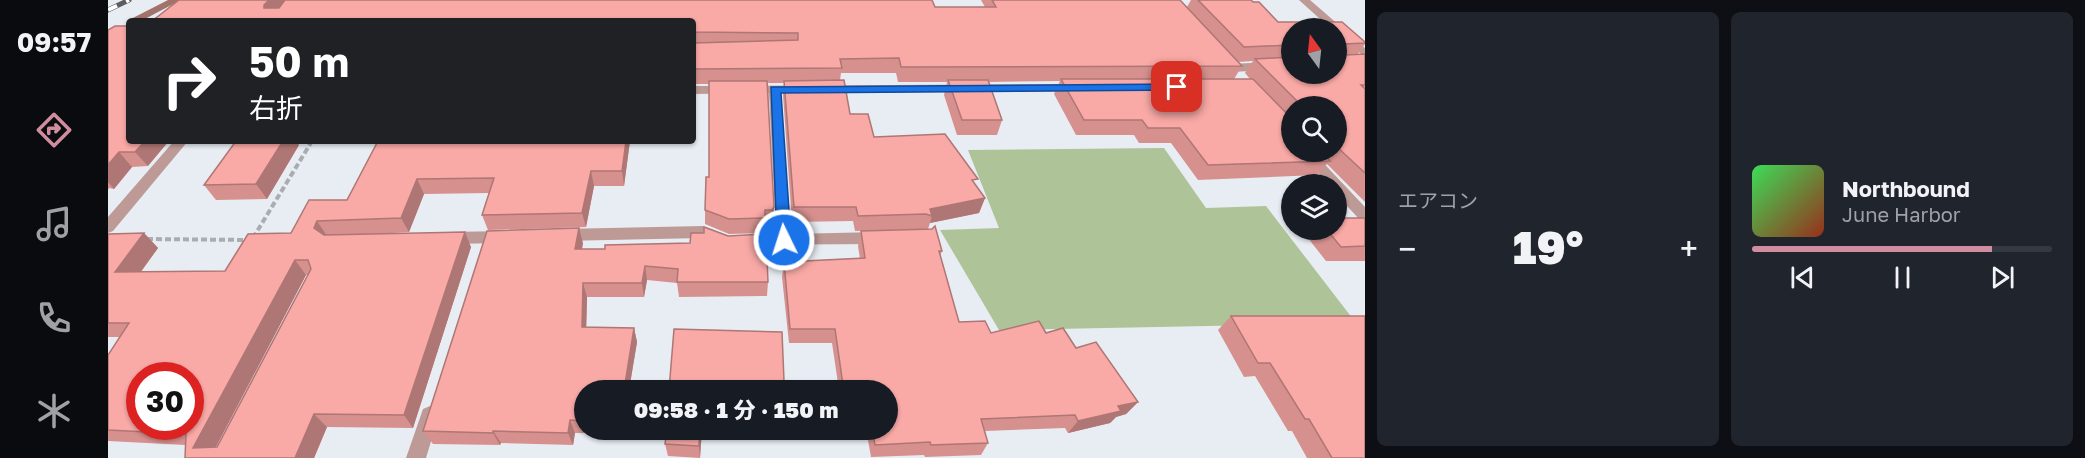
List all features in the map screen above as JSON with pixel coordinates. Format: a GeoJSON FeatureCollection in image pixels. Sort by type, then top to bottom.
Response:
{"type":"FeatureCollection","features":[{"type":"Feature","properties":{"kind":"main road"},"geometry":{"type":"LineString","coordinates":[[137,18],[176,0]]}},
{"type":"Feature","properties":{"kind":"street"},"geometry":{"type":"LineString","coordinates":[[1304,0],[1324,18]]}},
{"type":"Feature","properties":{"kind":"street"},"geometry":{"type":"LineString","coordinates":[[1347,38],[1365,54]]}},
{"type":"Feature","properties":{"kind":"street"},"geometry":{"type":"LineString","coordinates":[[1242,81],[1226,63],[1281,66]]}},
{"type":"Feature","properties":{"kind":"street"},"geometry":{"type":"LineString","coordinates":[[696,90],[1094,88]]}},
{"type":"Feature","properties":{"kind":"street"},"geometry":{"type":"LineString","coordinates":[[775,90],[784,240]]}},
{"type":"Feature","properties":{"kind":"street"},"geometry":{"type":"LineString","coordinates":[[108,227],[178,144]]}},
{"type":"Feature","properties":{"kind":"street"},"geometry":{"type":"LineString","coordinates":[[1315,162],[1326,174]]}},
{"type":"Feature","properties":{"kind":"street"},"geometry":{"type":"LineString","coordinates":[[1347,197],[1365,216]]}},
{"type":"Feature","properties":{"kind":"street"},"geometry":{"type":"LineString","coordinates":[[543,236],[704,232],[728,242],[888,238]]}},
{"type":"Feature","properties":{"kind":"street"},"geometry":{"type":"LineString","coordinates":[[427,238],[520,236]]}},
{"type":"Feature","properties":{"kind":"street"},"geometry":{"type":"LineString","coordinates":[[478,259],[485,237]]}},
{"type":"Feature","properties":{"kind":"street"},"geometry":{"type":"LineString","coordinates":[[417,458],[434,403]]}},
{"type":"Feature","properties":{"kind":"path"},"geometry":{"type":"LineString","coordinates":[[252,240],[310,144]]}},
{"type":"Feature","properties":{"kind":"path"},"geometry":{"type":"LineString","coordinates":[[141,239],[264,240]]}},
{"type":"Feature","properties":{"kind":"green space"},"geometry":{"type":"Polygon","coordinates":[[[1164,148],[1206,208],[1266,206],[1281,226],[1281,240],[1292,240],[1356,323],[999,330],[940,230],[999,228],[968,150],[1164,148]]]}},
{"type":"Feature","properties":{"kind":"building"},"geometry":{"type":"Polygon","coordinates":[[[179,0],[269,0],[264,8],[279,8],[285,0],[932,0],[935,7],[996,7],[992,0],[1180,0],[1242,66],[901,67],[899,58],[840,59],[842,68],[696,69],[696,43],[798,40],[798,33],[696,32],[696,18],[156,18],[179,0]]]}},
{"type":"Feature","properties":{"kind":"building"},"geometry":{"type":"Polygon","coordinates":[[[1198,0],[1259,2],[1278,22],[1281,22],[1281,45],[1244,47],[1198,0]]]}},
{"type":"Feature","properties":{"kind":"building"},"geometry":{"type":"Polygon","coordinates":[[[115,26],[126,26],[126,144],[142,144],[135,152],[119,152],[108,165],[108,30],[115,26]]]}},
{"type":"Feature","properties":{"kind":"building"},"geometry":{"type":"Polygon","coordinates":[[[1347,26],[1365,42],[1347,44],[1347,26]]]}},
{"type":"Feature","properties":{"kind":"building"},"geometry":{"type":"Polygon","coordinates":[[[1365,54],[1365,85],[1361,85],[1365,89],[1365,173],[1347,156],[1347,96],[1292,96],[1255,59],[1281,58],[1281,84],[1347,84],[1347,55],[1365,54]]]}},
{"type":"Feature","properties":{"kind":"building"},"geometry":{"type":"Polygon","coordinates":[[[1061,79],[1253,79],[1281,108],[1281,162],[1300,162],[1208,165],[1180,128],[1148,128],[1142,120],[1084,120],[1061,79]]]}},
{"type":"Feature","properties":{"kind":"building"},"geometry":{"type":"Polygon","coordinates":[[[844,80],[850,114],[868,114],[874,137],[945,134],[978,179],[972,180],[985,198],[930,209],[932,216],[926,214],[858,216],[856,207],[794,207],[784,81],[844,80]]]}},
{"type":"Feature","properties":{"kind":"building"},"geometry":{"type":"Polygon","coordinates":[[[948,80],[988,80],[1002,120],[962,120],[948,80]]]}},
{"type":"Feature","properties":{"kind":"building"},"geometry":{"type":"Polygon","coordinates":[[[709,81],[767,81],[774,207],[772,210],[765,210],[765,218],[729,219],[705,210],[706,177],[709,177],[709,81]]]}},
{"type":"Feature","properties":{"kind":"building"},"geometry":{"type":"Polygon","coordinates":[[[234,144],[281,144],[256,184],[204,185],[234,144]]]}},
{"type":"Feature","properties":{"kind":"building"},"geometry":{"type":"Polygon","coordinates":[[[376,144],[626,144],[622,171],[591,171],[582,213],[482,215],[494,178],[417,179],[401,218],[317,221],[314,228],[324,235],[465,232],[404,415],[314,414],[295,458],[185,458],[186,440],[197,440],[193,448],[217,447],[311,269],[308,260],[295,260],[204,428],[204,362],[126,362],[126,431],[108,430],[108,355],[129,323],[108,323],[108,234],[144,233],[115,272],[225,271],[248,234],[291,233],[309,200],[347,200],[376,144]]]}},
{"type":"Feature","properties":{"kind":"building"},"geometry":{"type":"Polygon","coordinates":[[[1347,218],[1365,218],[1365,246],[1341,247],[1335,240],[1347,240],[1347,218]]]}},
{"type":"Feature","properties":{"kind":"building"},"geometry":{"type":"Polygon","coordinates":[[[935,226],[942,251],[939,251],[959,322],[985,321],[991,333],[1039,321],[1046,333],[1063,328],[1076,348],[1096,342],[1138,402],[1118,406],[1121,411],[1078,421],[1075,415],[981,419],[988,443],[931,445],[930,442],[875,445],[874,440],[898,440],[898,380],[842,380],[835,329],[790,329],[784,262],[865,258],[861,231],[932,229],[935,226]]]}},
{"type":"Feature","properties":{"kind":"building"},"geometry":{"type":"Polygon","coordinates":[[[704,227],[728,236],[766,234],[768,282],[677,282],[678,269],[645,266],[642,283],[583,283],[582,327],[634,328],[626,380],[574,380],[574,420],[570,420],[568,433],[423,431],[487,231],[579,228],[575,249],[605,249],[605,245],[690,243],[691,233],[704,233],[704,227]]]}},
{"type":"Feature","properties":{"kind":"building"},"geometry":{"type":"Polygon","coordinates":[[[1231,316],[1365,316],[1365,458],[1332,458],[1309,419],[1305,419],[1270,363],[1258,363],[1231,316]]]}},
{"type":"Feature","properties":{"kind":"building"},"geometry":{"type":"Polygon","coordinates":[[[674,329],[782,332],[784,380],[670,380],[674,329]]]}},
{"type":"Feature","properties":{"kind":"building"},"geometry":{"type":"Polygon","coordinates":[[[666,440],[699,440],[699,446],[665,444],[666,440]]]}},
{"type":"Feature","properties":{"kind":"railway"},"geometry":{"type":"LineString","coordinates":[[108,10],[129,0]]}},
{"type":"Feature","properties":{"kind":"route"},"geometry":{"type":"LineString","coordinates":[[784,240],[775,90],[1177,87]]}}]}
